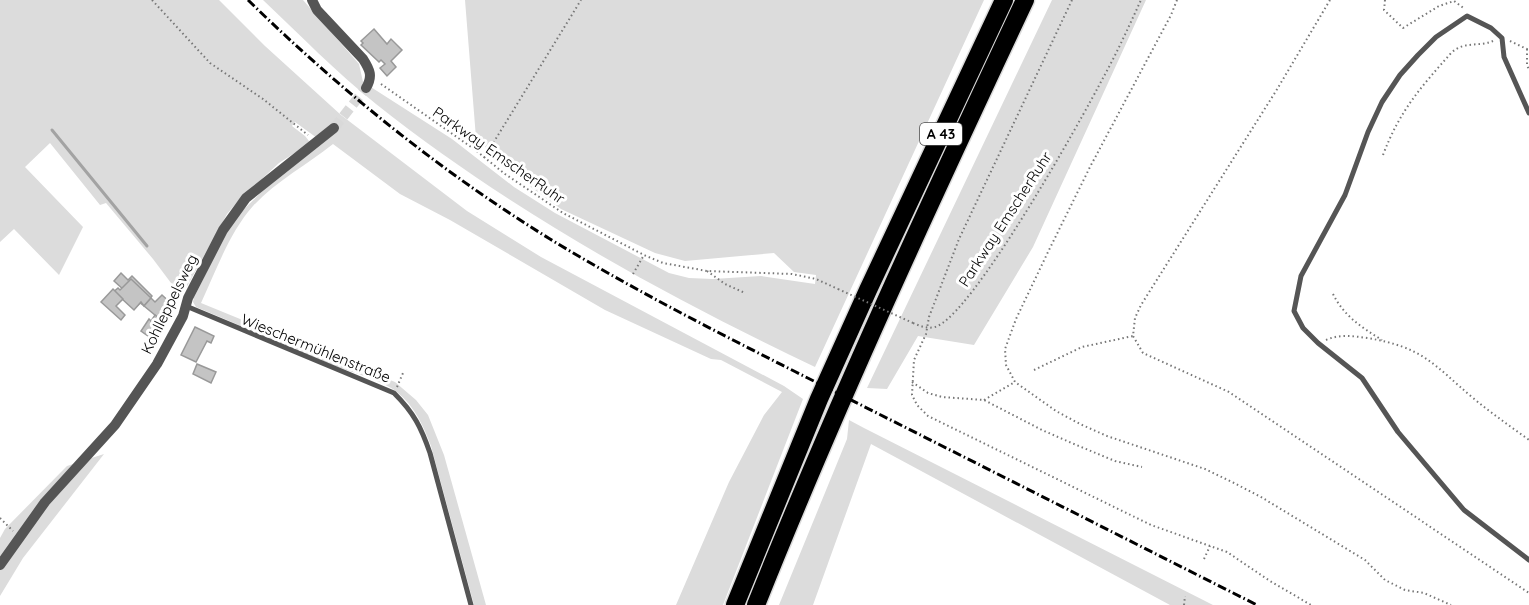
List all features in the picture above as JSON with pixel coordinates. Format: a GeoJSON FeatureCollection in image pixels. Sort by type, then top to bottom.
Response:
{"type":"FeatureCollection","features":[{"type":"Feature","properties":{"kind":"highway","name":"A 43"},"geometry":{"type":"LineString","coordinates":[[735,605],[819,399],[1004,0]]}},
{"type":"Feature","properties":{"kind":"highway","name":"A 43"},"geometry":{"type":"LineString","coordinates":[[756,605],[796,506],[885,301],[1025,0]]}},
{"type":"Feature","properties":{"kind":"street"},"geometry":{"type":"LineString","coordinates":[[312,0],[317,10],[369,68],[371,76],[366,88]]}},
{"type":"Feature","properties":{"kind":"street","name":"Kohlleppelsweg"},"geometry":{"type":"LineString","coordinates":[[0,565],[45,502],[115,424],[157,364],[183,316],[185,306],[223,230],[246,198],[334,128]]}},
{"type":"Feature","properties":{"kind":"lane"},"geometry":{"type":"LineString","coordinates":[[1529,113],[1504,57],[1502,38],[1491,28],[1467,16],[1436,37],[1400,75],[1382,102],[1368,132],[1345,195],[1301,276],[1294,311],[1303,328],[1318,343],[1362,378],[1398,432],[1464,510],[1529,560]]}},
{"type":"Feature","properties":{"kind":"lane","name":"Wieschermühlenstraße"},"geometry":{"type":"LineString","coordinates":[[185,306],[394,393],[410,409],[422,429],[471,605]]}},
{"type":"Feature","properties":{"kind":"path"},"geometry":{"type":"LineString","coordinates":[[152,0],[210,63],[263,99],[318,142]]}},
{"type":"Feature","properties":{"kind":"path"},"geometry":{"type":"LineString","coordinates":[[484,158],[581,0]]}},
{"type":"Feature","properties":{"kind":"path"},"geometry":{"type":"LineString","coordinates":[[1072,0],[959,239],[914,360],[912,395],[917,405],[928,416],[1151,525],[1227,552],[1311,605]]}},
{"type":"Feature","properties":{"kind":"path","name":"Parkway EmscherRuhr"},"geometry":{"type":"LineString","coordinates":[[371,76],[563,213],[644,255],[663,263],[707,271],[792,274],[816,279],[927,328],[935,327],[949,317],[990,267],[1032,202],[1102,80],[1141,0]]}},
{"type":"Feature","properties":{"kind":"path"},"geometry":{"type":"LineString","coordinates":[[1177,0],[1080,186],[1016,319],[1005,349],[1006,365],[1015,382],[1056,411],[1080,424],[1107,436],[1205,469],[1234,483],[1365,560],[1385,580],[1406,590],[1424,593],[1451,605]]}},
{"type":"Feature","properties":{"kind":"path"},"geometry":{"type":"LineString","coordinates":[[1330,0],[1276,92],[1141,305],[1135,318],[1133,336],[1143,353],[1229,392],[1529,592]]}},
{"type":"Feature","properties":{"kind":"path"},"geometry":{"type":"LineString","coordinates":[[1385,0],[1383,10],[1403,28],[1439,6],[1454,1],[1464,7],[1467,16]]}},
{"type":"Feature","properties":{"kind":"path"},"geometry":{"type":"LineString","coordinates":[[1383,155],[1406,106],[1458,46],[1471,43],[1487,44],[1502,38],[1528,49],[1529,70]]}},
{"type":"Feature","properties":{"kind":"path"},"geometry":{"type":"LineString","coordinates":[[633,274],[644,255]]}},
{"type":"Feature","properties":{"kind":"path"},"geometry":{"type":"LineString","coordinates":[[707,271],[725,284],[745,293]]}},
{"type":"Feature","properties":{"kind":"path"},"geometry":{"type":"LineString","coordinates":[[1333,294],[1340,309],[1357,324],[1385,341]]}},
{"type":"Feature","properties":{"kind":"path"},"geometry":{"type":"LineString","coordinates":[[1034,370],[1082,347],[1133,336]]}},
{"type":"Feature","properties":{"kind":"path"},"geometry":{"type":"LineString","coordinates":[[1318,343],[1331,338],[1348,336],[1385,341],[1408,348],[1428,358],[1474,399],[1529,440]]}},
{"type":"Feature","properties":{"kind":"path"},"geometry":{"type":"LineString","coordinates":[[394,393],[403,373]]}},
{"type":"Feature","properties":{"kind":"path"},"geometry":{"type":"LineString","coordinates":[[912,382],[928,393],[942,397],[984,400],[1074,444],[1115,461],[1142,467]]}},
{"type":"Feature","properties":{"kind":"path"},"geometry":{"type":"LineString","coordinates":[[984,400],[1015,382]]}},
{"type":"Feature","properties":{"kind":"path"},"geometry":{"type":"LineString","coordinates":[[0,519],[18,537]]}},
{"type":"Feature","properties":{"kind":"path"},"geometry":{"type":"LineString","coordinates":[[1204,559],[1210,546]]}},
{"type":"Feature","properties":{"kind":"path"},"geometry":{"type":"LineString","coordinates":[[1184,605],[1185,596]]}},
{"type":"Feature","properties":{"kind":"shaded area"},"geometry":{"type":"Polygon","coordinates":[[[0,0],[219,0],[265,46],[341,115],[467,211],[541,257],[784,386],[803,399],[723,605],[676,605],[729,482],[764,415],[782,392],[721,360],[711,359],[605,310],[450,220],[400,194],[333,144],[282,181],[253,206],[230,240],[201,303],[395,382],[416,400],[428,415],[444,455],[486,605],[474,605],[431,446],[418,417],[409,404],[397,392],[384,384],[330,364],[196,307],[193,302],[224,237],[240,213],[317,138],[295,122],[292,126],[309,141],[307,145],[279,163],[237,202],[227,214],[185,290],[180,292],[106,203],[100,205],[50,143],[25,167],[83,227],[59,275],[14,229],[0,242],[0,0]]]}},
{"type":"Feature","properties":{"kind":"shaded area"},"geometry":{"type":"Polygon","coordinates":[[[263,0],[303,0],[359,64],[363,82],[452,139],[514,187],[555,213],[669,273],[689,278],[713,279],[761,276],[815,284],[816,275],[794,272],[774,253],[685,261],[655,253],[561,209],[486,154],[486,148],[476,138],[465,0],[984,0],[815,367],[644,280],[533,215],[479,180],[361,92],[263,0]]]}},
{"type":"Feature","properties":{"kind":"shaded area"},"geometry":{"type":"Polygon","coordinates":[[[1052,0],[1146,0],[1033,247],[974,345],[918,336],[887,389],[867,388],[1052,0]]]}},
{"type":"Feature","properties":{"kind":"shaded area"},"geometry":{"type":"Polygon","coordinates":[[[849,420],[1213,605],[1170,605],[871,444],[813,605],[779,605],[847,439],[849,420]]]}},
{"type":"Feature","properties":{"kind":"shaded area"},"geometry":{"type":"Polygon","coordinates":[[[104,454],[23,558],[0,596],[0,538],[5,529],[67,466],[104,454]]]}},
{"type":"Feature","properties":{"kind":"building"},"geometry":{"type":"Polygon","coordinates":[[[374,29],[387,44],[391,39],[402,50],[391,61],[396,67],[387,76],[380,68],[385,64],[381,60],[379,62],[361,45],[363,43],[361,41],[374,29]]]}},
{"type":"Feature","properties":{"kind":"building"},"geometry":{"type":"Polygon","coordinates":[[[121,273],[128,280],[132,276],[152,296],[143,305],[140,303],[134,309],[120,296],[125,291],[114,281],[121,273]]]}},
{"type":"Feature","properties":{"kind":"building"},"geometry":{"type":"Polygon","coordinates":[[[131,279],[151,298],[144,306],[141,302],[134,310],[121,298],[118,301],[111,294],[118,288],[120,290],[131,279]]]}},
{"type":"Feature","properties":{"kind":"building"},"geometry":{"type":"Polygon","coordinates":[[[113,289],[123,299],[116,306],[125,315],[121,320],[101,302],[113,289]]]}},
{"type":"Feature","properties":{"kind":"building"},"geometry":{"type":"Polygon","coordinates":[[[162,295],[174,306],[161,320],[144,306],[151,298],[155,302],[162,295]]]}},
{"type":"Feature","properties":{"kind":"building"},"geometry":{"type":"Polygon","coordinates":[[[155,315],[166,324],[155,341],[141,331],[149,319],[151,321],[155,315]]]}},
{"type":"Feature","properties":{"kind":"building"},"geometry":{"type":"Polygon","coordinates":[[[195,327],[214,336],[211,343],[207,341],[196,362],[181,355],[195,327]]]}},
{"type":"Feature","properties":{"kind":"building"},"geometry":{"type":"Polygon","coordinates":[[[197,364],[216,372],[211,383],[193,374],[197,364]]]}},
{"type":"Feature","properties":{"kind":"waterway"},"geometry":{"type":"LineString","coordinates":[[52,130],[147,246]]}},
{"type":"Feature","properties":{"kind":"tunnel"},"geometry":{"type":"LineString","coordinates":[[334,128],[366,88]]}},
{"type":"Feature","properties":{"kind":"railway"},"geometry":{"type":"LineString","coordinates":[[248,0],[319,66],[392,128],[469,186],[550,239],[703,324],[1257,605]]}}]}
